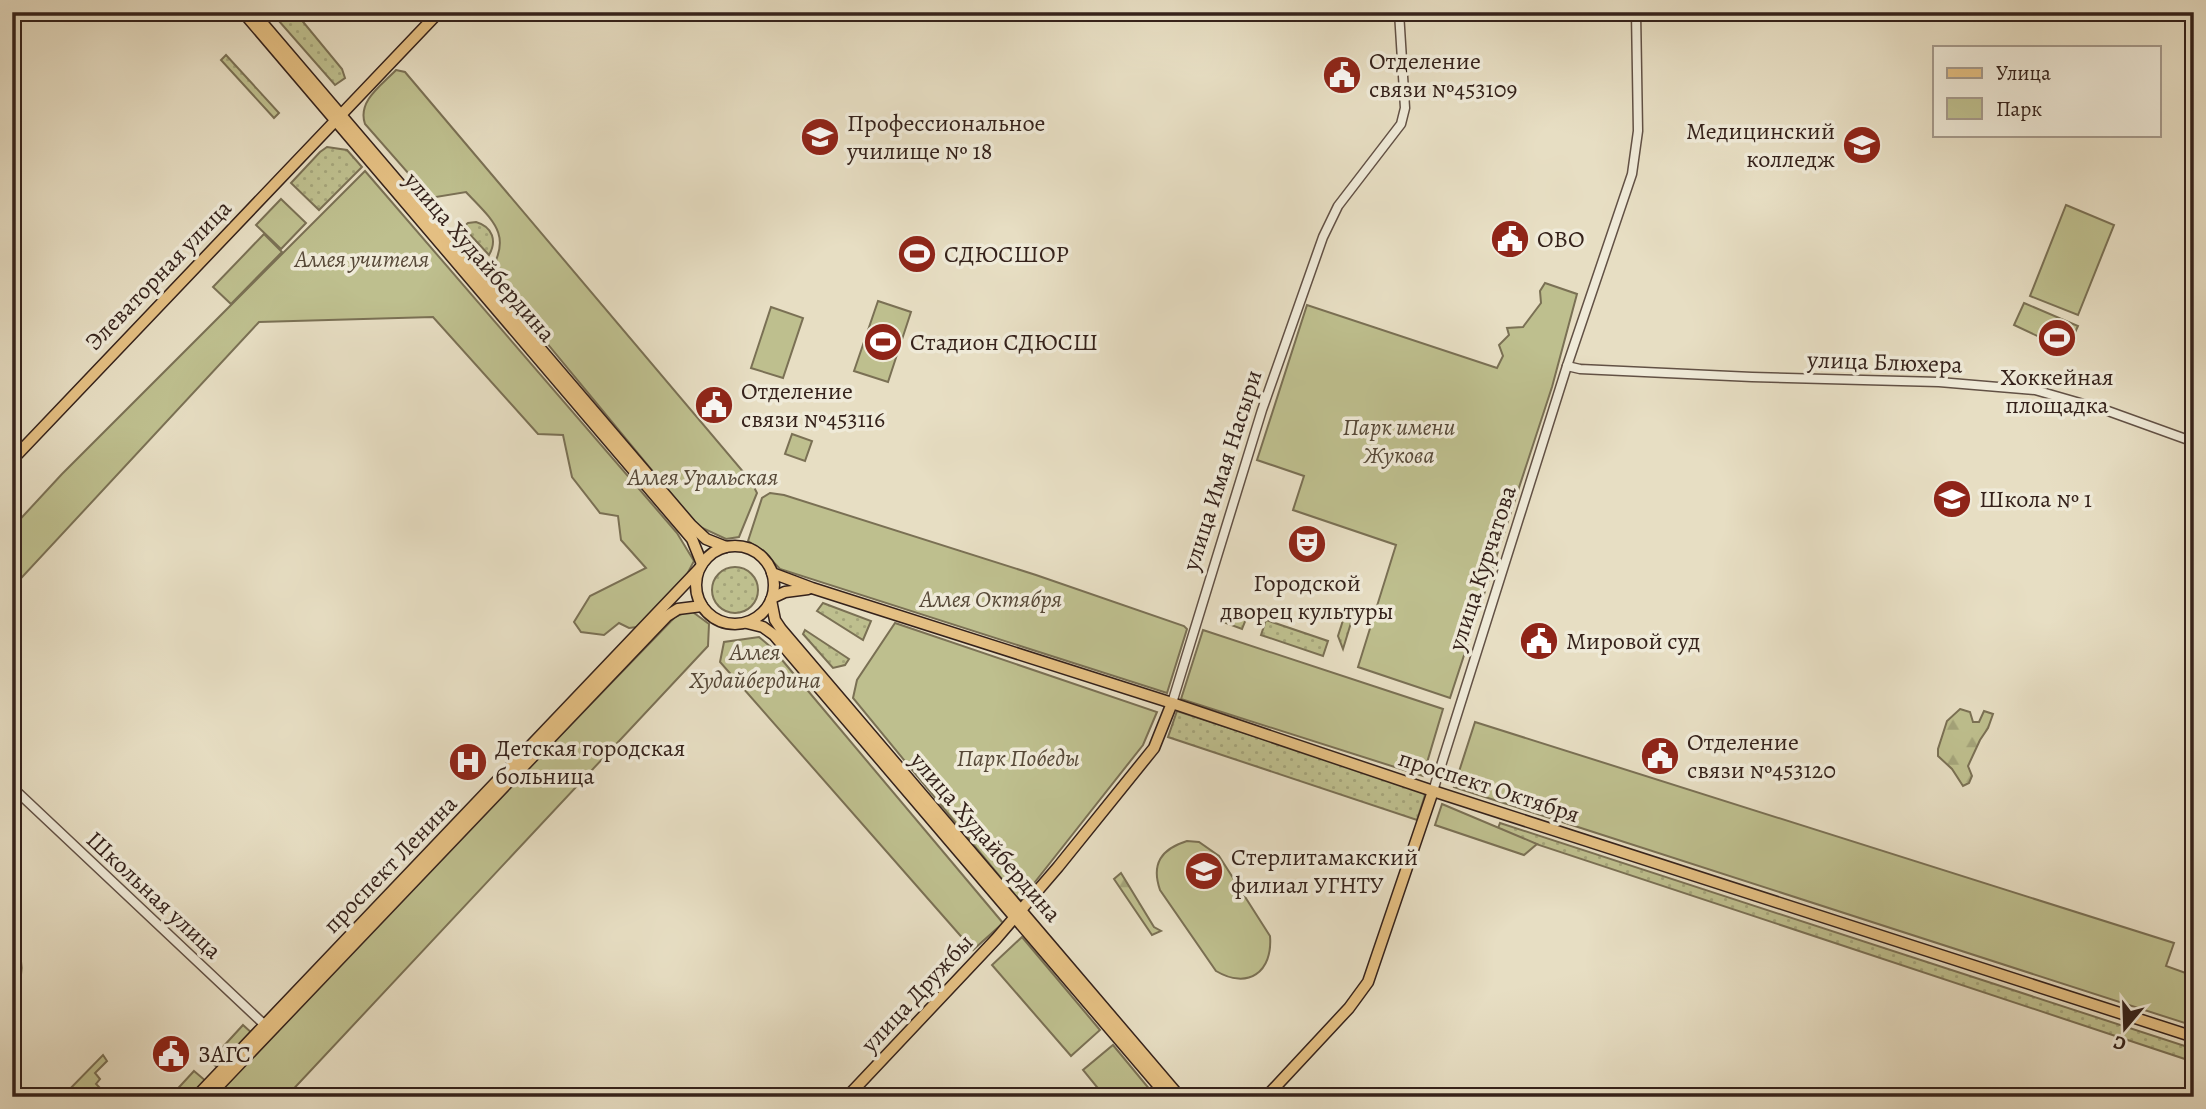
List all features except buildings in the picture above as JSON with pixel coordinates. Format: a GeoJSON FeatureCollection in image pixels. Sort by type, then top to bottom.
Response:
{"type":"FeatureCollection","features":[{"type":"Feature","properties":{"kind":"main road","name":"улица Худайбердина"},"geometry":{"type":"LineString","coordinates":[[243,12],[339,117]]}},
{"type":"Feature","properties":{"kind":"main road","name":"улица Худайбердина"},"geometry":{"type":"LineString","coordinates":[[253,12],[688,528]]}},
{"type":"Feature","properties":{"kind":"main road","name":"Элеваторная улица"},"geometry":{"type":"LineString","coordinates":[[12,460],[439,12]]}},
{"type":"Feature","properties":{"kind":"main road"},"geometry":{"type":"LineString","coordinates":[[688,528],[726,547],[749,549],[766,561],[772,573],[772,599]]}},
{"type":"Feature","properties":{"kind":"main road"},"geometry":{"type":"LineString","coordinates":[[688,528],[696,544],[701,566]]}},
{"type":"Feature","properties":{"kind":"main road"},"geometry":{"type":"LineString","coordinates":[[726,547],[709,556],[701,566],[696,587],[702,606],[709,615],[720,621],[747,623],[757,618],[772,599],[785,592],[812,588]]}},
{"type":"Feature","properties":{"kind":"main road","name":"проспект Ленина"},"geometry":{"type":"LineString","coordinates":[[208,1097],[268,1028],[701,566]]}},
{"type":"Feature","properties":{"kind":"main road","name":"проспект Октября"},"geometry":{"type":"LineString","coordinates":[[772,573],[1433,791],[2194,1037]]}},
{"type":"Feature","properties":{"kind":"main road","name":"улица Худайбердина"},"geometry":{"type":"LineString","coordinates":[[772,599],[775,620],[780,629],[1168,1097]]}},
{"type":"Feature","properties":{"kind":"main road","name":"проспект Ленина"},"geometry":{"type":"LineString","coordinates":[[196,1097],[268,1028],[667,616],[678,609],[702,606]]}},
{"type":"Feature","properties":{"kind":"main road","name":"улица Худайбердина"},"geometry":{"type":"LineString","coordinates":[[747,623],[763,627],[774,635],[1180,1097]]}},
{"type":"Feature","properties":{"kind":"main road","name":"улица Имая Насыри"},"geometry":{"type":"LineString","coordinates":[[1018,913],[1154,747],[1172,703]]}},
{"type":"Feature","properties":{"kind":"main road","name":"улица Курчатова"},"geometry":{"type":"LineString","coordinates":[[1266,1097],[1349,1008],[1368,982],[1433,791]]}},
{"type":"Feature","properties":{"kind":"main road","name":"улица Дружбы"},"geometry":{"type":"LineString","coordinates":[[847,1097],[1018,913]]}},
{"type":"Feature","properties":{"kind":"street","name":"улица Имая Насыри"},"geometry":{"type":"LineString","coordinates":[[1172,703],[1262,410],[1323,237],[1338,206],[1389,141],[1403,117],[1405,108],[1399,12]]}},
{"type":"Feature","properties":{"kind":"street","name":"улица Курчатова"},"geometry":{"type":"LineString","coordinates":[[1433,791],[1637,152],[1639,131],[1636,12]]}},
{"type":"Feature","properties":{"kind":"street","name":"улица Блюхера"},"geometry":{"type":"LineString","coordinates":[[1567,366],[1580,369],[1752,377],[1939,382],[2035,390],[2108,411],[2194,442]]}},
{"type":"Feature","properties":{"kind":"street","name":"Школьная улица"},"geometry":{"type":"LineString","coordinates":[[12,787],[268,1028]]}},
{"type":"Feature","properties":{"kind":"green space"},"geometry":{"type":"Polygon","coordinates":[[[271,12],[295,12],[342,69],[345,78],[335,85],[271,12]]]}},
{"type":"Feature","properties":{"kind":"green space"},"geometry":{"type":"Polygon","coordinates":[[[226,55],[279,113],[274,118],[221,60],[226,55]]]}},
{"type":"Feature","properties":{"kind":"green space","name":"Аллея Уральская"},"geometry":{"type":"Polygon","coordinates":[[[396,70],[405,72],[751,481],[757,493],[739,537],[726,539],[698,526],[489,273],[500,248],[500,238],[484,211],[466,192],[430,198],[365,124],[364,108],[368,101],[396,70]]]}},
{"type":"Feature","properties":{"kind":"green space"},"geometry":{"type":"Polygon","coordinates":[[[327,147],[347,150],[362,167],[319,210],[291,183],[327,147]]]}},
{"type":"Feature","properties":{"kind":"green space","name":"Аллея учителя"},"geometry":{"type":"Polygon","coordinates":[[[365,171],[677,533],[694,561],[684,580],[637,627],[629,628],[619,623],[604,635],[581,632],[574,622],[590,596],[646,568],[621,540],[618,516],[600,513],[572,477],[563,435],[538,434],[433,317],[259,322],[12,588],[12,528],[62,474],[365,171]]]}},
{"type":"Feature","properties":{"kind":"green space"},"geometry":{"type":"Polygon","coordinates":[[[281,199],[306,223],[281,249],[256,225],[281,199]]]}},
{"type":"Feature","properties":{"kind":"green space"},"geometry":{"type":"Polygon","coordinates":[[[2066,205],[2114,225],[2078,315],[2030,296],[2066,205]]]}},
{"type":"Feature","properties":{"kind":"green space"},"geometry":{"type":"Polygon","coordinates":[[[476,222],[486,227],[492,235],[493,245],[489,255],[463,227],[476,222]]]}},
{"type":"Feature","properties":{"kind":"green space"},"geometry":{"type":"Polygon","coordinates":[[[264,234],[282,252],[231,304],[213,287],[264,234]]]}},
{"type":"Feature","properties":{"kind":"green space","name":"Парк имени Жукова"},"geometry":{"type":"Polygon","coordinates":[[[1545,283],[1577,294],[1552,387],[1450,698],[1358,667],[1396,545],[1293,510],[1304,476],[1257,460],[1307,305],[1497,368],[1503,356],[1499,345],[1509,335],[1507,328],[1523,327],[1541,303],[1540,291],[1545,283]]]}},
{"type":"Feature","properties":{"kind":"green space","name":"Стадион СДЮСШ"},"geometry":{"type":"Polygon","coordinates":[[[878,301],[911,312],[888,382],[854,371],[878,301]]]}},
{"type":"Feature","properties":{"kind":"green space","name":"Хоккейная площадка"},"geometry":{"type":"Polygon","coordinates":[[[2024,303],[2078,326],[2067,350],[2014,325],[2024,303]]]}},
{"type":"Feature","properties":{"kind":"green space"},"geometry":{"type":"Polygon","coordinates":[[[771,307],[803,318],[783,378],[751,368],[771,307]]]}},
{"type":"Feature","properties":{"kind":"green space"},"geometry":{"type":"Polygon","coordinates":[[[792,434],[812,441],[805,461],[785,454],[792,434]]]}},
{"type":"Feature","properties":{"kind":"green space","name":"Аллея Октября"},"geometry":{"type":"Polygon","coordinates":[[[770,493],[784,495],[1036,575],[1184,626],[1187,629],[1167,693],[780,569],[763,551],[748,541],[762,498],[770,493]]]}},
{"type":"Feature","properties":{"kind":"green space"},"geometry":{"type":"Polygon","coordinates":[[[735,567],[751,574],[758,590],[751,606],[735,613],[719,606],[712,590],[719,574],[735,567]]]}},
{"type":"Feature","properties":{"kind":"green space"},"geometry":{"type":"Polygon","coordinates":[[[823,603],[871,621],[863,640],[817,611],[823,603]]]}},
{"type":"Feature","properties":{"kind":"green space"},"geometry":{"type":"Polygon","coordinates":[[[1228,607],[1248,614],[1242,629],[1223,622],[1228,607]]]}},
{"type":"Feature","properties":{"kind":"green space"},"geometry":{"type":"Polygon","coordinates":[[[690,610],[709,624],[708,646],[286,1097],[211,1097],[675,617],[690,610]]]}},
{"type":"Feature","properties":{"kind":"green space"},"geometry":{"type":"Polygon","coordinates":[[[1346,611],[1354,613],[1343,649],[1338,636],[1346,611]]]}},
{"type":"Feature","properties":{"kind":"green space"},"geometry":{"type":"Polygon","coordinates":[[[1266,620],[1328,641],[1323,656],[1261,635],[1266,620]]]}},
{"type":"Feature","properties":{"kind":"green space","name":"Парк Победы"},"geometry":{"type":"Polygon","coordinates":[[[895,623],[1157,712],[1143,745],[1020,901],[853,698],[857,680],[895,623]]]}},
{"type":"Feature","properties":{"kind":"green space"},"geometry":{"type":"Polygon","coordinates":[[[805,630],[849,659],[845,665],[833,668],[803,634],[805,630]]]}},
{"type":"Feature","properties":{"kind":"green space"},"geometry":{"type":"Polygon","coordinates":[[[1203,630],[1443,709],[1423,776],[1181,699],[1203,630]]]}},
{"type":"Feature","properties":{"kind":"green space","name":"Аллея Худайбердина"},"geometry":{"type":"Polygon","coordinates":[[[759,637],[772,648],[1003,923],[973,950],[720,662],[724,642],[759,637]]]}},
{"type":"Feature","properties":{"kind":"green space"},"geometry":{"type":"Polygon","coordinates":[[[1960,709],[1970,712],[1973,722],[1979,722],[1984,711],[1993,714],[1968,766],[1972,776],[1969,783],[1963,786],[1952,769],[1938,756],[1947,721],[1960,709]]]}},
{"type":"Feature","properties":{"kind":"green space"},"geometry":{"type":"Polygon","coordinates":[[[1177,711],[1426,792],[1417,820],[1168,737],[1177,711]]]}},
{"type":"Feature","properties":{"kind":"green space"},"geometry":{"type":"Polygon","coordinates":[[[1475,722],[2174,943],[2166,966],[2194,976],[2194,1026],[1454,787],[1475,722]]]}},
{"type":"Feature","properties":{"kind":"green space"},"geometry":{"type":"Polygon","coordinates":[[[1442,804],[1537,844],[1524,855],[1435,825],[1442,804]]]}},
{"type":"Feature","properties":{"kind":"green space"},"geometry":{"type":"Polygon","coordinates":[[[1500,823],[2194,1049],[2194,1062],[1497,831],[1500,823]]]}},
{"type":"Feature","properties":{"kind":"green space"},"geometry":{"type":"Polygon","coordinates":[[[1187,841],[1199,842],[1219,856],[1270,936],[1270,949],[1263,968],[1248,978],[1238,979],[1216,971],[1160,890],[1157,872],[1160,859],[1171,848],[1187,841]]]}},
{"type":"Feature","properties":{"kind":"green space"},"geometry":{"type":"Polygon","coordinates":[[[1121,873],[1154,927],[1161,931],[1152,935],[1114,879],[1121,873]]]}},
{"type":"Feature","properties":{"kind":"green space"},"geometry":{"type":"Polygon","coordinates":[[[1022,937],[1100,1030],[1071,1056],[992,965],[1022,937]]]}},
{"type":"Feature","properties":{"kind":"green space"},"geometry":{"type":"Polygon","coordinates":[[[12,941],[22,967],[20,980],[12,993],[12,941]]]}},
{"type":"Feature","properties":{"kind":"green space"},"geometry":{"type":"Polygon","coordinates":[[[243,1025],[253,1034],[220,1070],[210,1061],[243,1025]]]}},
{"type":"Feature","properties":{"kind":"green space"},"geometry":{"type":"Polygon","coordinates":[[[1113,1045],[1156,1097],[1105,1097],[1083,1070],[1113,1045]]]}},
{"type":"Feature","properties":{"kind":"green space"},"geometry":{"type":"Polygon","coordinates":[[[103,1055],[107,1061],[95,1073],[100,1079],[96,1084],[108,1096],[62,1097],[103,1055]]]}},
{"type":"Feature","properties":{"kind":"green space"},"geometry":{"type":"Polygon","coordinates":[[[194,1071],[207,1082],[193,1097],[170,1097],[194,1071]]]}},
{"type":"Feature","properties":{"kind":"place","name":"Отделение связи №453109"},"geometry":{"type":"Point","coordinates":[1342,75]}},
{"type":"Feature","properties":{"kind":"place","name":"Профессиональное училище № 18"},"geometry":{"type":"Point","coordinates":[820,137]}},
{"type":"Feature","properties":{"kind":"place","name":"Медицинский колледж"},"geometry":{"type":"Point","coordinates":[1862,145]}},
{"type":"Feature","properties":{"kind":"place","name":"ОВО"},"geometry":{"type":"Point","coordinates":[1510,239]}},
{"type":"Feature","properties":{"kind":"place","name":"СДЮСШОР"},"geometry":{"type":"Point","coordinates":[917,254]}},
{"type":"Feature","properties":{"kind":"place","name":"Хоккейная площадка"},"geometry":{"type":"Point","coordinates":[2057,338]}},
{"type":"Feature","properties":{"kind":"place","name":"Стадион СДЮСШ"},"geometry":{"type":"Point","coordinates":[883,342]}},
{"type":"Feature","properties":{"kind":"place","name":"Отделение связи №453116"},"geometry":{"type":"Point","coordinates":[714,405]}},
{"type":"Feature","properties":{"kind":"place","name":"Школа № 1"},"geometry":{"type":"Point","coordinates":[1952,499]}},
{"type":"Feature","properties":{"kind":"place","name":"Городской дворец культуры"},"geometry":{"type":"Point","coordinates":[1307,544]}},
{"type":"Feature","properties":{"kind":"place","name":"Мировой суд"},"geometry":{"type":"Point","coordinates":[1539,641]}},
{"type":"Feature","properties":{"kind":"place","name":"Отделение связи №453120"},"geometry":{"type":"Point","coordinates":[1660,756]}},
{"type":"Feature","properties":{"kind":"place","name":"Детская городская больница"},"geometry":{"type":"Point","coordinates":[468,762]}},
{"type":"Feature","properties":{"kind":"place","name":"Стерлитамакский филиал УГНТУ"},"geometry":{"type":"Point","coordinates":[1204,871]}},
{"type":"Feature","properties":{"kind":"place","name":"ЗАГС"},"geometry":{"type":"Point","coordinates":[171,1054]}}]}
